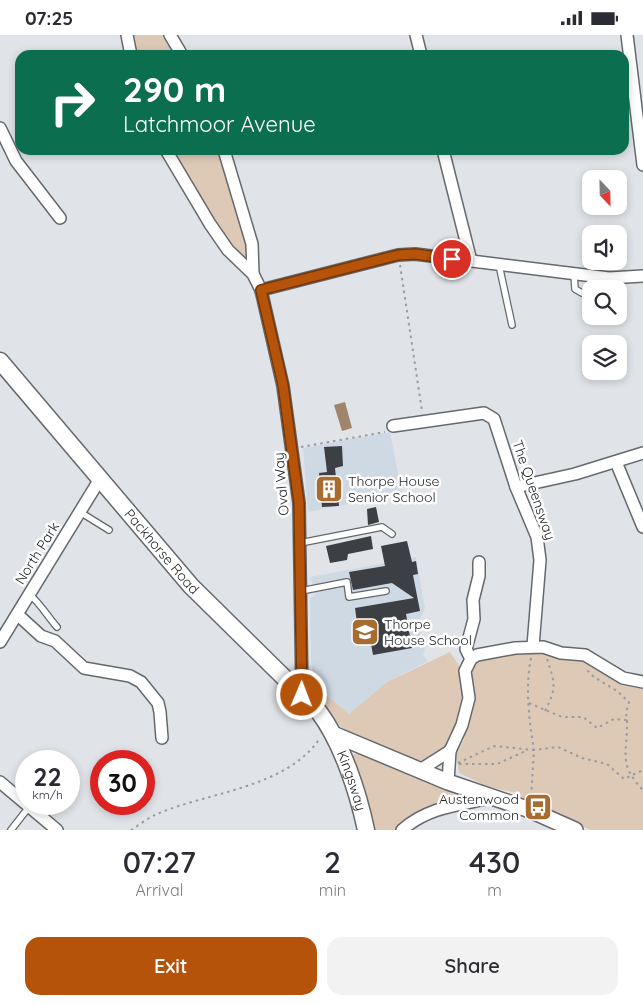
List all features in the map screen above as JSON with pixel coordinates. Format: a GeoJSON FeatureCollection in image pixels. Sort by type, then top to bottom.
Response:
{"type":"FeatureCollection","features":[{"type":"Feature","properties":{"kind":"main road","name":"Packhorse Road"},"geometry":{"type":"LineString","coordinates":[[0,361],[191,586],[302,695],[331,730]]}},
{"type":"Feature","properties":{"kind":"main road","name":"Kingsway"},"geometry":{"type":"LineString","coordinates":[[331,730],[362,812],[366,830]]}},
{"type":"Feature","properties":{"kind":"street"},"geometry":{"type":"LineString","coordinates":[[126,35],[130,50]]}},
{"type":"Feature","properties":{"kind":"street"},"geometry":{"type":"LineString","coordinates":[[170,35],[179,50]]}},
{"type":"Feature","properties":{"kind":"street"},"geometry":{"type":"LineString","coordinates":[[416,35],[420,50]]}},
{"type":"Feature","properties":{"kind":"street"},"geometry":{"type":"LineString","coordinates":[[626,35],[628,50]]}},
{"type":"Feature","properties":{"kind":"street"},"geometry":{"type":"LineString","coordinates":[[629,58],[643,165]]}},
{"type":"Feature","properties":{"kind":"street"},"geometry":{"type":"LineString","coordinates":[[0,128],[16,161],[60,218]]}},
{"type":"Feature","properties":{"kind":"street","name":"Oval Way"},"geometry":{"type":"LineString","coordinates":[[169,155],[219,237],[252,275],[261,290],[283,385],[299,503],[302,695]]}},
{"type":"Feature","properties":{"kind":"street"},"geometry":{"type":"LineString","coordinates":[[225,155],[252,244],[252,275]]}},
{"type":"Feature","properties":{"kind":"street"},"geometry":{"type":"LineString","coordinates":[[444,155],[471,261]]}},
{"type":"Feature","properties":{"kind":"street"},"geometry":{"type":"LineString","coordinates":[[261,290],[398,255],[415,254],[574,274],[609,277],[643,276]]}},
{"type":"Feature","properties":{"kind":"street","name":"The Queensway"},"geometry":{"type":"LineString","coordinates":[[393,426],[484,413],[490,415],[499,434],[516,487],[537,537],[540,560],[538,647]]}},
{"type":"Feature","properties":{"kind":"street"},"geometry":{"type":"LineString","coordinates":[[516,487],[616,462],[643,453]]}},
{"type":"Feature","properties":{"kind":"street"},"geometry":{"type":"LineString","coordinates":[[616,462],[643,527]]}},
{"type":"Feature","properties":{"kind":"street","name":"North Park"},"geometry":{"type":"LineString","coordinates":[[0,642],[100,479]]}},
{"type":"Feature","properties":{"kind":"street"},"geometry":{"type":"LineString","coordinates":[[471,659],[466,649],[474,619],[473,600],[479,577],[479,562]]}},
{"type":"Feature","properties":{"kind":"street"},"geometry":{"type":"LineString","coordinates":[[18,615],[41,636],[55,641],[84,669],[130,676],[141,682],[158,703],[162,738]]}},
{"type":"Feature","properties":{"kind":"street"},"geometry":{"type":"LineString","coordinates":[[448,781],[450,751],[467,712],[469,698],[465,671],[471,659],[484,652],[538,647],[561,653],[585,655],[623,678],[643,682]]}},
{"type":"Feature","properties":{"kind":"street"},"geometry":{"type":"LineString","coordinates":[[331,730],[420,770],[576,830]]}},
{"type":"Feature","properties":{"kind":"street"},"geometry":{"type":"LineString","coordinates":[[420,770],[450,751]]}},
{"type":"Feature","properties":{"kind":"street"},"geometry":{"type":"LineString","coordinates":[[0,782],[15,795]]}},
{"type":"Feature","properties":{"kind":"street"},"geometry":{"type":"LineString","coordinates":[[402,830],[426,813],[447,806],[491,798]]}},
{"type":"Feature","properties":{"kind":"street"},"geometry":{"type":"LineString","coordinates":[[39,815],[57,830]]}},
{"type":"Feature","properties":{"kind":"lane"},"geometry":{"type":"LineString","coordinates":[[498,265],[512,325]]}},
{"type":"Feature","properties":{"kind":"lane"},"geometry":{"type":"LineString","coordinates":[[574,274],[575,289],[582,293]]}},
{"type":"Feature","properties":{"kind":"lane"},"geometry":{"type":"LineString","coordinates":[[80,512],[109,530]]}},
{"type":"Feature","properties":{"kind":"lane"},"geometry":{"type":"LineString","coordinates":[[300,543],[382,527],[392,534]]}},
{"type":"Feature","properties":{"kind":"lane"},"geometry":{"type":"LineString","coordinates":[[301,591],[347,582],[349,597],[386,591]]}},
{"type":"Feature","properties":{"kind":"lane"},"geometry":{"type":"LineString","coordinates":[[29,594],[42,605],[46,615],[57,627]]}},
{"type":"Feature","properties":{"kind":"lane"},"geometry":{"type":"LineString","coordinates":[[11,830],[23,815]]}},
{"type":"Feature","properties":{"kind":"path"},"geometry":{"type":"LineString","coordinates":[[398,255],[424,421]]}},
{"type":"Feature","properties":{"kind":"path"},"geometry":{"type":"LineString","coordinates":[[293,449],[389,431],[393,426]]}},
{"type":"Feature","properties":{"kind":"path"},"geometry":{"type":"LineString","coordinates":[[530,811],[534,750],[528,720],[529,669],[538,647]]}},
{"type":"Feature","properties":{"kind":"path"},"geometry":{"type":"LineString","coordinates":[[538,647],[555,683],[554,695],[545,711]]}},
{"type":"Feature","properties":{"kind":"path"},"geometry":{"type":"LineString","coordinates":[[577,654],[588,672],[607,683],[628,702],[626,713],[628,736],[624,756],[630,777],[643,790]]}},
{"type":"Feature","properties":{"kind":"path"},"geometry":{"type":"LineString","coordinates":[[529,703],[562,717],[583,717],[597,728],[614,719],[627,720]]}},
{"type":"Feature","properties":{"kind":"path"},"geometry":{"type":"LineString","coordinates":[[131,830],[156,814],[278,775],[316,745],[331,730]]}},
{"type":"Feature","properties":{"kind":"path"},"geometry":{"type":"LineString","coordinates":[[528,750],[497,764],[457,764],[494,746],[528,750],[558,747],[582,758],[606,764],[624,779],[642,771]]}},
{"type":"Feature","properties":{"kind":"shaded area"},"geometry":{"type":"Polygon","coordinates":[[[130,35],[164,35],[173,50],[134,50],[130,35]]]}},
{"type":"Feature","properties":{"kind":"shaded area"},"geometry":{"type":"Polygon","coordinates":[[[174,155],[220,155],[246,240],[246,257],[239,257],[216,225],[174,155]]]}},
{"type":"Feature","properties":{"kind":"shaded area"},"geometry":{"type":"Polygon","coordinates":[[[345,402],[352,428],[342,431],[334,405],[345,402]]]}},
{"type":"Feature","properties":{"kind":"shaded area"},"geometry":{"type":"Polygon","coordinates":[[[390,432],[402,493],[308,512],[303,448],[390,432]]]}},
{"type":"Feature","properties":{"kind":"shaded area","name":"Thorpe House School"},"geometry":{"type":"Polygon","coordinates":[[[416,557],[425,608],[419,628],[425,651],[423,655],[428,661],[387,682],[349,714],[320,691],[315,684],[311,661],[310,599],[316,594],[310,577],[416,557]]]}},
{"type":"Feature","properties":{"kind":"shaded area"},"geometry":{"type":"Polygon","coordinates":[[[538,651],[575,660],[590,658],[643,686],[643,830],[591,830],[510,797],[517,793],[489,787],[459,773],[456,754],[464,740],[472,699],[471,664],[483,655],[538,651]]]}},
{"type":"Feature","properties":{"kind":"shaded area"},"geometry":{"type":"Polygon","coordinates":[[[450,652],[459,666],[463,682],[461,712],[457,727],[450,741],[441,752],[429,759],[414,761],[381,748],[347,731],[321,706],[314,690],[313,672],[319,689],[349,714],[387,682],[450,652]]]}},
{"type":"Feature","properties":{"kind":"shaded area"},"geometry":{"type":"Polygon","coordinates":[[[354,754],[475,798],[398,830],[374,830],[350,759],[354,754]]]}},
{"type":"Feature","properties":{"kind":"building","name":"Thorpe House Senior School"},"geometry":{"type":"Polygon","coordinates":[[[342,446],[343,466],[335,468],[339,506],[322,507],[319,473],[327,472],[324,447],[342,446]]]}},
{"type":"Feature","properties":{"kind":"building"},"geometry":{"type":"Polygon","coordinates":[[[376,507],[379,522],[368,525],[367,509],[376,507]]]}},
{"type":"Feature","properties":{"kind":"building"},"geometry":{"type":"Polygon","coordinates":[[[371,536],[373,549],[348,554],[347,560],[330,563],[326,546],[371,536]]]}},
{"type":"Feature","properties":{"kind":"building"},"geometry":{"type":"Polygon","coordinates":[[[407,541],[412,562],[416,561],[418,574],[413,575],[420,611],[406,614],[412,648],[373,655],[367,621],[357,623],[355,608],[414,598],[392,583],[353,590],[349,572],[385,566],[381,546],[407,541]]]}},
{"type":"Feature","properties":{"kind":"place","name":"Thorpe House Senior School"},"geometry":{"type":"Point","coordinates":[329,489]}},
{"type":"Feature","properties":{"kind":"place","name":"Thorpe House School"},"geometry":{"type":"Point","coordinates":[365,632]}},
{"type":"Feature","properties":{"kind":"place","name":"Austenwood Common"},"geometry":{"type":"Point","coordinates":[538,807]}},
{"type":"Feature","properties":{"kind":"route"},"geometry":{"type":"LineString","coordinates":[[302,695],[299,503],[283,385],[261,290],[398,255],[415,254],[452,259]]}}]}
